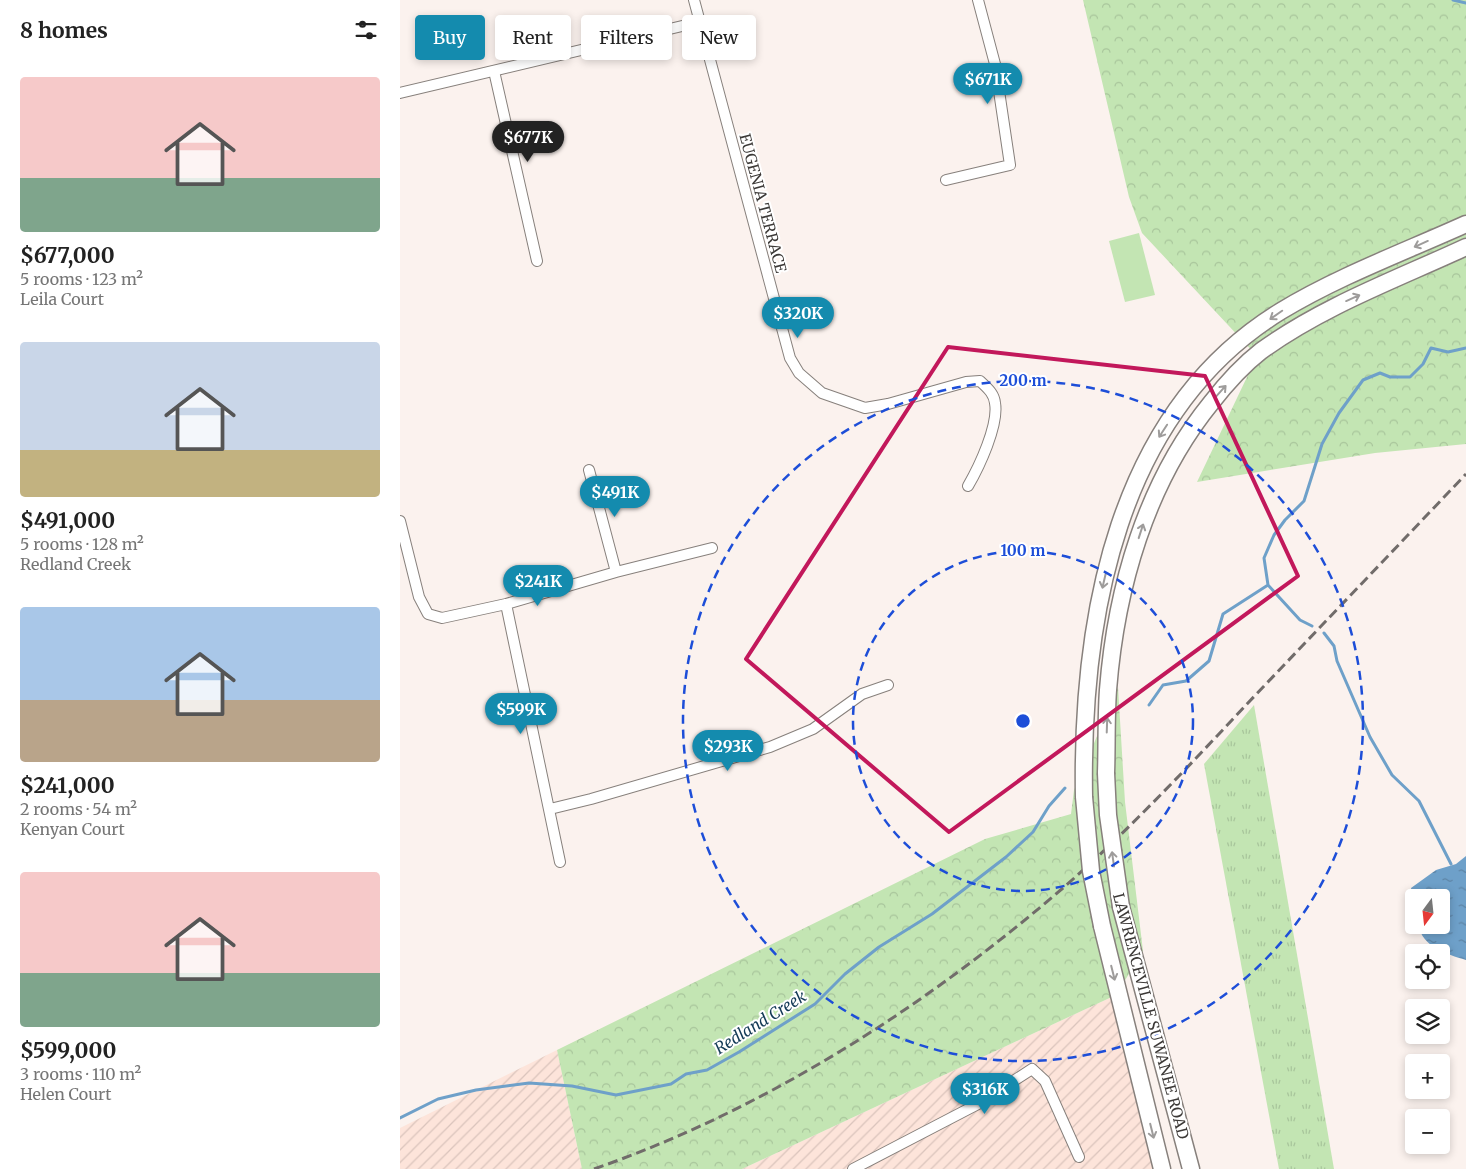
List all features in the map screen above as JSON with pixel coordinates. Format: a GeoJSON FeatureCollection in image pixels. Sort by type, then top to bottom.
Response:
{"type":"FeatureCollection","features":[{"type":"Feature","properties":{"kind":"main road","name":"LAWRENCEVILLE SUWANEE ROAD"},"geometry":{"type":"LineString","coordinates":[[1162,1169],[1090,871],[1084,797],[1085,701],[1103,582],[1118,530],[1133,488],[1150,450],[1211,368],[1243,338],[1280,312],[1334,283],[1466,224]]}},
{"type":"Feature","properties":{"kind":"main road","name":"LAWRENCEVILLE SUWANEE ROAD"},"geometry":{"type":"LineString","coordinates":[[1192,1169],[1120,907],[1109,823],[1106,773],[1108,690],[1128,576],[1146,515],[1172,459],[1194,424],[1222,390],[1260,352],[1333,307],[1466,248]]}},
{"type":"Feature","properties":{"kind":"street","name":"EUGENIA TERRACE"},"geometry":{"type":"LineString","coordinates":[[694,0],[697,15]]}},
{"type":"Feature","properties":{"kind":"street"},"geometry":{"type":"LineString","coordinates":[[946,180],[1010,165],[995,64],[978,0]]}},
{"type":"Feature","properties":{"kind":"street"},"geometry":{"type":"LineString","coordinates":[[400,93],[682,26]]}},
{"type":"Feature","properties":{"kind":"street","name":"EUGENIA TERRACE"},"geometry":{"type":"LineString","coordinates":[[709,60],[790,358],[799,373],[822,393],[865,408],[888,404],[966,382],[980,382],[991,390],[996,404],[993,425],[976,472],[968,486]]}},
{"type":"Feature","properties":{"kind":"street"},"geometry":{"type":"LineString","coordinates":[[494,71],[537,261]]}},
{"type":"Feature","properties":{"kind":"street"},"geometry":{"type":"LineString","coordinates":[[589,470],[616,572]]}},
{"type":"Feature","properties":{"kind":"street"},"geometry":{"type":"LineString","coordinates":[[400,521],[419,597],[428,614],[442,618],[506,604],[616,572],[712,548]]}},
{"type":"Feature","properties":{"kind":"street"},"geometry":{"type":"LineString","coordinates":[[506,604],[560,862]]}},
{"type":"Feature","properties":{"kind":"street"},"geometry":{"type":"LineString","coordinates":[[550,809],[770,747],[813,729],[862,694],[888,685]]}},
{"type":"Feature","properties":{"kind":"street"},"geometry":{"type":"LineString","coordinates":[[853,1169],[978,1104],[1032,1069],[1045,1081],[1080,1157]]}},
{"type":"Feature","properties":{"kind":"highlighted area"},"geometry":{"type":"Polygon","coordinates":[[[948,347],[1205,376],[1298,576],[949,832],[746,659],[948,347]]]}},
{"type":"Feature","properties":{"kind":"shaded area"},"geometry":{"type":"Polygon","coordinates":[[[1116,995],[1165,1169],[742,1169],[1116,995]]]}},
{"type":"Feature","properties":{"kind":"shaded area"},"geometry":{"type":"Polygon","coordinates":[[[557,1050],[582,1169],[400,1169],[400,1128],[557,1050]]]}},
{"type":"Feature","properties":{"kind":"green space"},"geometry":{"type":"Polygon","coordinates":[[[1083,0],[1466,0],[1466,444],[1375,453],[1197,482],[1257,356],[1142,233],[1129,197],[1083,0]]]}},
{"type":"Feature","properties":{"kind":"green space"},"geometry":{"type":"Polygon","coordinates":[[[1139,233],[1155,295],[1125,302],[1109,241],[1139,233]]]}},
{"type":"Feature","properties":{"kind":"green space"},"geometry":{"type":"Polygon","coordinates":[[[1118,687],[1125,802],[1143,951],[1116,995],[742,1169],[582,1169],[557,1050],[985,839],[1071,814],[1074,790],[1118,687]]]}},
{"type":"Feature","properties":{"kind":"green space"},"geometry":{"type":"Polygon","coordinates":[[[1254,705],[1334,1169],[1279,1169],[1204,764],[1254,705]]]}},
{"type":"Feature","properties":{"kind":"water"},"geometry":{"type":"Polygon","coordinates":[[[1466,856],[1466,960],[1450,955],[1450,944],[1430,944],[1422,934],[1450,934],[1450,889],[1411,888],[1436,870],[1456,864],[1466,856]]]}},
{"type":"Feature","properties":{"kind":"waterway"},"geometry":{"type":"LineString","coordinates":[[1453,0],[1466,3]]}},
{"type":"Feature","properties":{"kind":"waterway","name":"Redland Creek"},"geometry":{"type":"LineString","coordinates":[[1268,585],[1264,558],[1274,535],[1285,520],[1304,501],[1322,444],[1339,413],[1363,380],[1380,373],[1390,377],[1410,377],[1423,364],[1431,348],[1448,352],[1466,348]]}},
{"type":"Feature","properties":{"kind":"waterway"},"geometry":{"type":"LineString","coordinates":[[1268,585],[1300,620],[1312,626]]}},
{"type":"Feature","properties":{"kind":"waterway","name":"Redland Creek"},"geometry":{"type":"LineString","coordinates":[[1149,705],[1163,685],[1186,681],[1209,661],[1223,614],[1268,585]]}},
{"type":"Feature","properties":{"kind":"waterway"},"geometry":{"type":"LineString","coordinates":[[1324,633],[1334,646],[1337,661],[1370,737],[1392,775],[1419,801],[1451,864]]}},
{"type":"Feature","properties":{"kind":"waterway","name":"Redland Creek"},"geometry":{"type":"LineString","coordinates":[[400,1118],[438,1099],[476,1090],[529,1083],[572,1086],[616,1095],[671,1084],[686,1074],[707,1070],[815,1004],[845,974],[879,947],[932,914],[1006,857],[1033,832],[1049,806],[1065,788]]}},
{"type":"Feature","properties":{"kind":"railway"},"geometry":{"type":"LineString","coordinates":[[594,1169],[658,1145],[720,1117],[782,1085],[841,1051],[899,1013],[956,974],[1010,932],[1063,888],[1157,798],[1466,474]]}}]}
